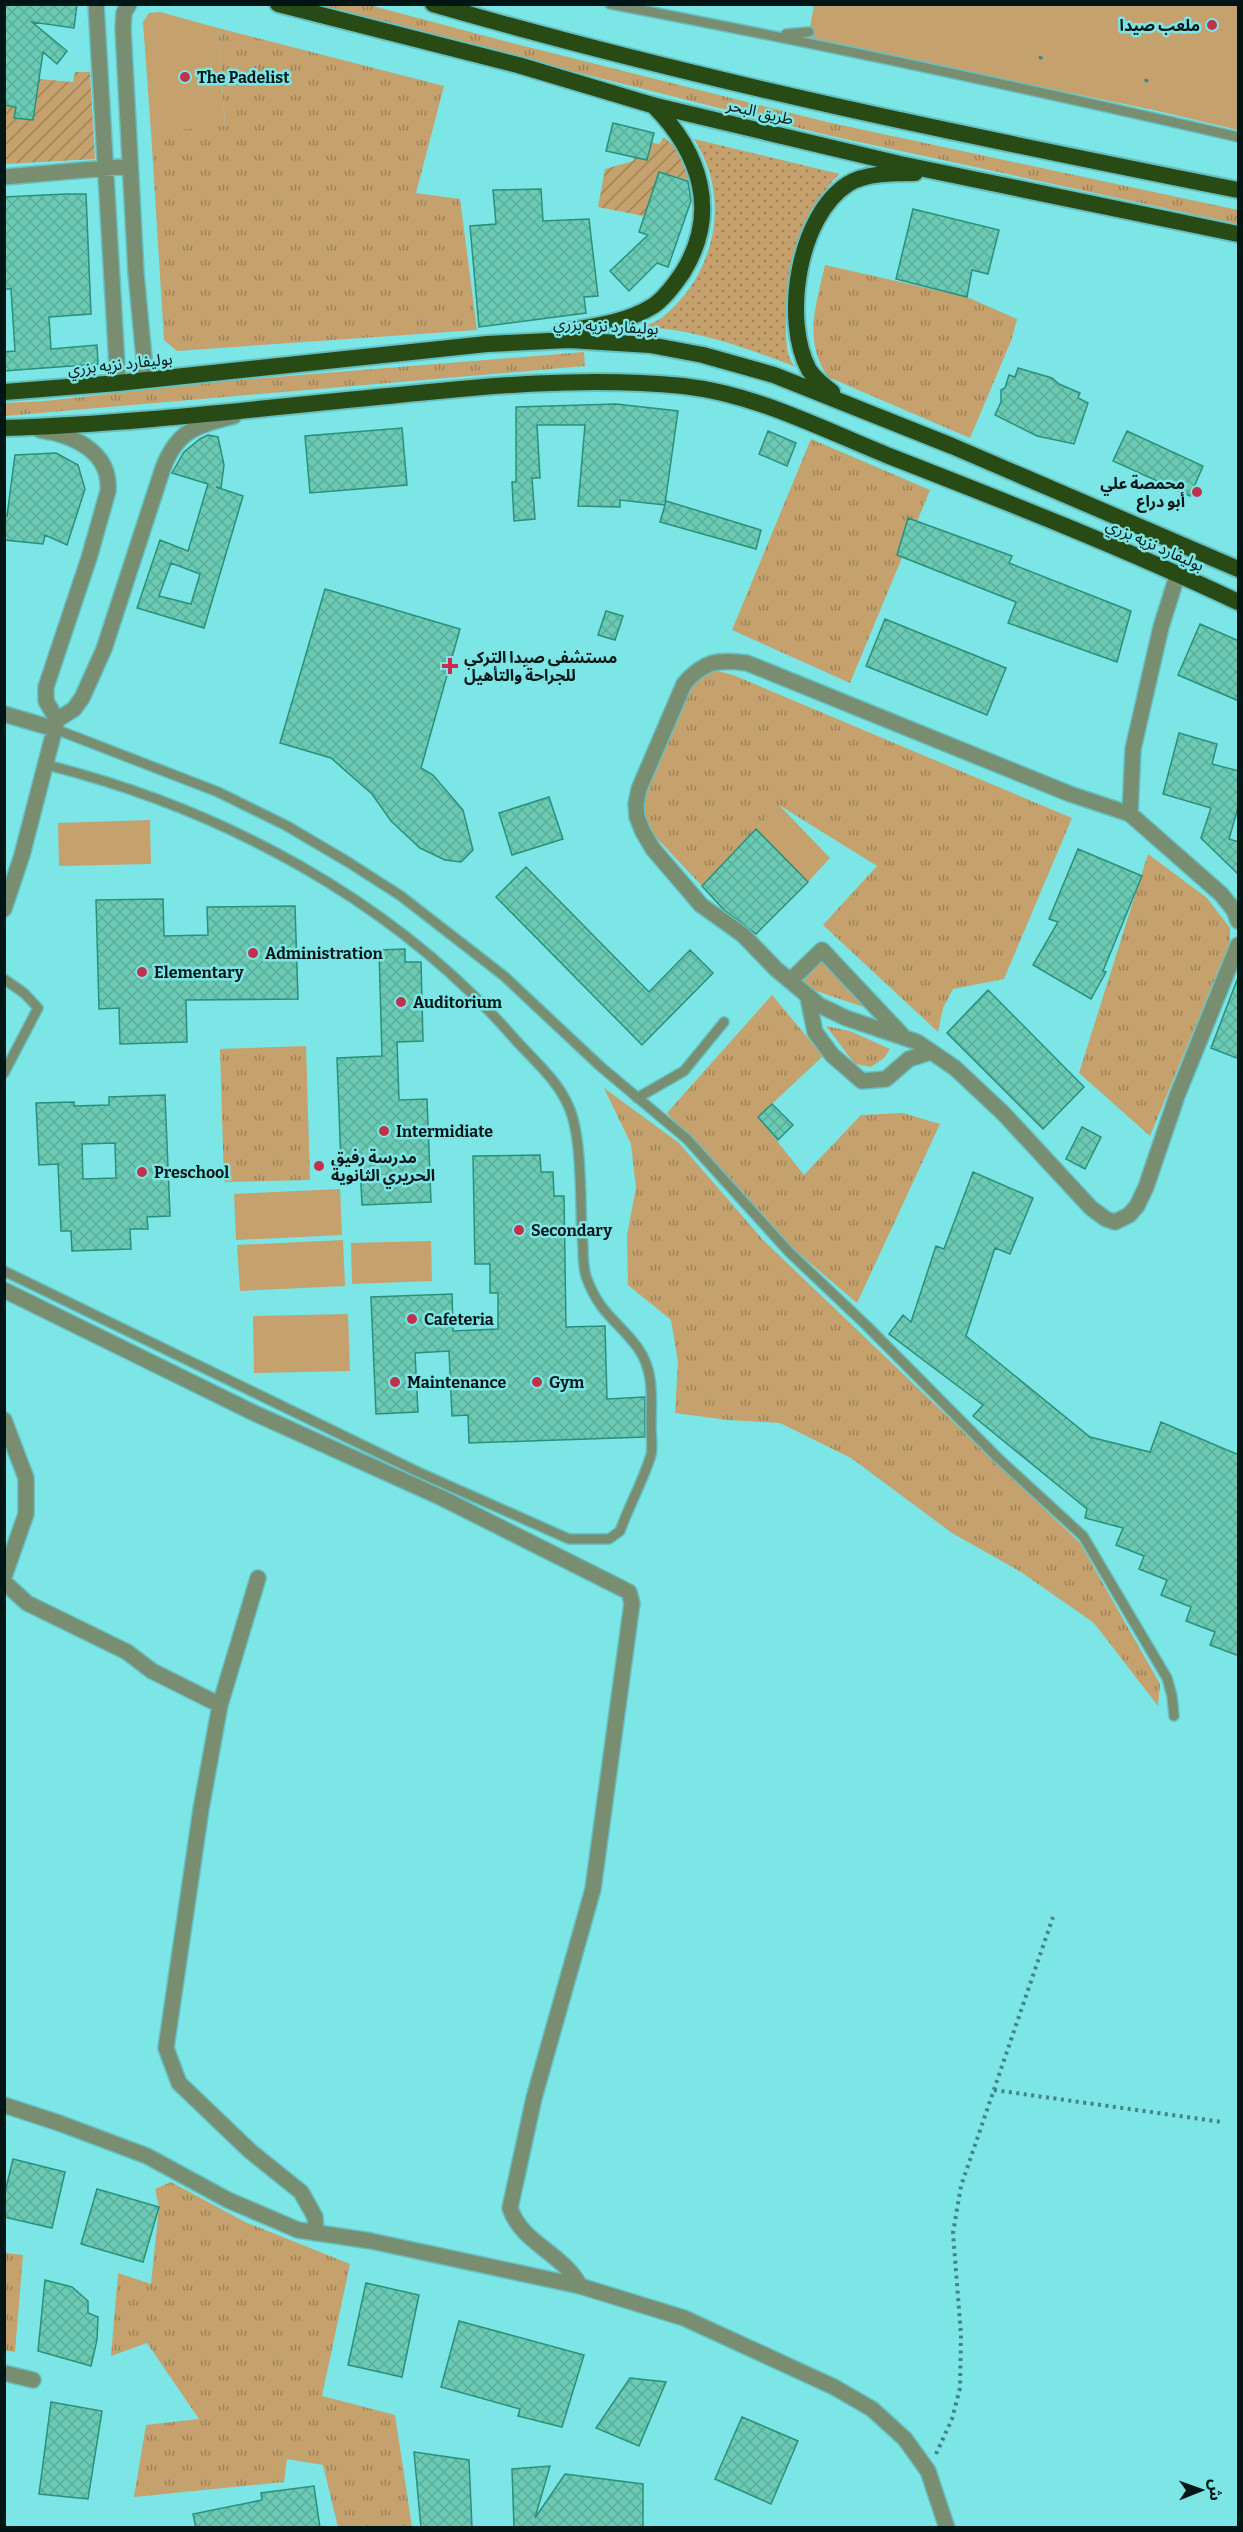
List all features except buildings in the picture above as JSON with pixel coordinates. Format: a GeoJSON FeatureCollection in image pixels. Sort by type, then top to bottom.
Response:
{"type":"FeatureCollection","features":[{"type":"Feature","properties":{"kind":"highway","name":"طريق البحر"},"geometry":{"type":"LineString","coordinates":[[278,4],[518,65],[652,105],[950,174],[1239,234]]}},
{"type":"Feature","properties":{"kind":"highway","name":"طريق البحر"},"geometry":{"type":"LineString","coordinates":[[433,4],[526,31],[895,120],[1239,190]]}},
{"type":"Feature","properties":{"kind":"highway"},"geometry":{"type":"LineString","coordinates":[[487,344],[625,319],[655,305],[679,278],[697,243],[701,224],[701,188],[690,153],[671,123],[652,105]]}},
{"type":"Feature","properties":{"kind":"highway"},"geometry":{"type":"LineString","coordinates":[[850,405],[817,380],[809,370],[802,349],[796,296],[810,232],[829,201],[854,181],[907,173],[950,174]]}},
{"type":"Feature","properties":{"kind":"highway","name":"بوليفارد نزيه بزري"},"geometry":{"type":"LineString","coordinates":[[4,392],[118,383],[487,344],[569,340],[650,345],[703,355],[774,375],[952,446],[1239,569]]}},
{"type":"Feature","properties":{"kind":"highway","name":"بوليفارد نزيه بزري"},"geometry":{"type":"LineString","coordinates":[[13,428],[85,425],[500,385],[601,380],[687,387],[770,406],[1178,573],[1239,602]]}},
{"type":"Feature","properties":{"kind":"highway"},"geometry":{"type":"LineString","coordinates":[[1174,542],[1239,555]]}},
{"type":"Feature","properties":{"kind":"street"},"geometry":{"type":"LineString","coordinates":[[96,4],[118,383]]}},
{"type":"Feature","properties":{"kind":"street"},"geometry":{"type":"LineString","coordinates":[[129,4],[123,20],[136,273],[146,380]]}},
{"type":"Feature","properties":{"kind":"street"},"geometry":{"type":"LineString","coordinates":[[4,177],[130,166]]}},
{"type":"Feature","properties":{"kind":"street"},"geometry":{"type":"LineString","coordinates":[[56,725],[74,709],[82,698],[99,659],[163,468],[176,441],[209,423],[270,407]]}},
{"type":"Feature","properties":{"kind":"street"},"geometry":{"type":"LineString","coordinates":[[4,909],[22,855],[56,725],[46,701],[46,687],[105,506],[109,480],[100,459],[84,445],[59,434],[13,428]]}},
{"type":"Feature","properties":{"kind":"street"},"geometry":{"type":"LineString","coordinates":[[1130,814],[1133,749],[1156,649],[1178,573]]}},
{"type":"Feature","properties":{"kind":"street"},"geometry":{"type":"LineString","coordinates":[[1239,921],[1234,910],[1213,886],[1130,814],[1070,794],[763,669],[733,661],[719,661],[706,665],[684,684],[639,789],[636,804],[638,817],[653,849],[701,905],[742,935],[808,998],[846,1018],[904,1037],[955,1068],[995,1106],[1098,1214],[1115,1222],[1123,1220],[1137,1206],[1146,1187],[1177,1096],[1239,945]]}},
{"type":"Feature","properties":{"kind":"street"},"geometry":{"type":"LineString","coordinates":[[4,714],[56,725]]}},
{"type":"Feature","properties":{"kind":"street"},"geometry":{"type":"LineString","coordinates":[[790,981],[822,950],[904,1037]]}},
{"type":"Feature","properties":{"kind":"street"},"geometry":{"type":"LineString","coordinates":[[808,998],[815,1032],[832,1055],[862,1081],[886,1079],[909,1059],[931,1052]]}},
{"type":"Feature","properties":{"kind":"street"},"geometry":{"type":"LineString","coordinates":[[4,1290],[252,1412],[440,1497],[629,1592],[632,1604],[593,1889],[534,2098],[510,2208],[516,2223],[568,2267],[580,2286]]}},
{"type":"Feature","properties":{"kind":"street"},"geometry":{"type":"LineString","coordinates":[[4,1420],[26,1478],[26,1514],[4,1577]]}},
{"type":"Feature","properties":{"kind":"street"},"geometry":{"type":"LineString","coordinates":[[258,1578],[220,1705],[201,1809],[166,2048],[179,2083],[250,2151],[301,2192],[315,2217],[316,2233]]}},
{"type":"Feature","properties":{"kind":"street"},"geometry":{"type":"LineString","coordinates":[[4,1582],[27,1603],[127,1652],[152,1671],[220,1705]]}},
{"type":"Feature","properties":{"kind":"street"},"geometry":{"type":"LineString","coordinates":[[4,2106],[59,2122],[147,2156],[228,2200],[298,2230],[371,2241],[580,2286],[684,2318],[834,2387],[880,2416],[905,2439],[928,2470],[947,2528]]}},
{"type":"Feature","properties":{"kind":"street"},"geometry":{"type":"LineString","coordinates":[[4,2373],[33,2380]]}},
{"type":"Feature","properties":{"kind":"lane"},"geometry":{"type":"LineString","coordinates":[[610,4],[1038,90],[1239,137]]}},
{"type":"Feature","properties":{"kind":"lane"},"geometry":{"type":"LineString","coordinates":[[772,35],[810,32]]}},
{"type":"Feature","properties":{"kind":"lane"},"geometry":{"type":"LineString","coordinates":[[56,725],[218,792],[287,826],[348,862],[444,928],[504,976],[637,1098],[687,1139],[789,1252],[867,1326],[998,1458],[1083,1536],[1167,1678],[1174,1716]]}},
{"type":"Feature","properties":{"kind":"lane"},"geometry":{"type":"LineString","coordinates":[[4,1271],[418,1472],[569,1539],[609,1539],[620,1531],[652,1453],[651,1381],[648,1366],[638,1349],[599,1307],[585,1276],[580,1185],[573,1124],[569,1107],[558,1088],[537,1062],[479,999],[429,954],[392,926],[308,872],[218,825],[167,804],[97,778],[47,765]]}},
{"type":"Feature","properties":{"kind":"lane"},"geometry":{"type":"LineString","coordinates":[[4,979],[24,993],[38,1008],[4,1073]]}},
{"type":"Feature","properties":{"kind":"lane"},"geometry":{"type":"LineString","coordinates":[[637,1098],[684,1071],[724,1022]]}},
{"type":"Feature","properties":{"kind":"path"},"geometry":{"type":"LineString","coordinates":[[928,2470],[952,2419],[960,2388],[962,2335],[953,2233],[961,2186],[1053,1917]]}},
{"type":"Feature","properties":{"kind":"path"},"geometry":{"type":"LineString","coordinates":[[994,2090],[1222,2122]]}},
{"type":"Feature","properties":{"kind":"green space"},"geometry":{"type":"Polygon","coordinates":[[[309,5],[369,5],[827,122],[1238,210],[1238,224],[827,135],[309,5]]]}},
{"type":"Feature","properties":{"kind":"green space"},"geometry":{"type":"Polygon","coordinates":[[[814,5],[1238,5],[1238,130],[1158,111],[808,39],[814,5]]]}},
{"type":"Feature","properties":{"kind":"green space","name":"The Padelist"},"geometry":{"type":"Polygon","coordinates":[[[160,12],[218,28],[225,126],[151,132],[143,22],[149,13],[160,12]]]}},
{"type":"Feature","properties":{"kind":"green space"},"geometry":{"type":"Polygon","coordinates":[[[218,28],[444,86],[416,193],[460,199],[477,330],[177,351],[164,340],[151,132],[225,125],[218,28]]]}},
{"type":"Feature","properties":{"kind":"green space"},"geometry":{"type":"Polygon","coordinates":[[[75,72],[90,72],[95,159],[5,164],[5,106],[16,107],[15,118],[33,120],[39,79],[73,82],[75,72]]]}},
{"type":"Feature","properties":{"kind":"green space"},"geometry":{"type":"Polygon","coordinates":[[[664,137],[677,149],[697,182],[659,172],[644,216],[598,207],[605,169],[633,161],[638,140],[659,144],[664,137]]]}},
{"type":"Feature","properties":{"kind":"green space"},"geometry":{"type":"Polygon","coordinates":[[[694,139],[840,174],[814,206],[799,239],[790,273],[786,332],[788,354],[796,367],[740,347],[682,331],[643,327],[663,317],[681,299],[696,279],[713,234],[715,210],[713,186],[706,162],[694,139]]]}},
{"type":"Feature","properties":{"kind":"green space"},"geometry":{"type":"Polygon","coordinates":[[[825,265],[967,297],[1017,319],[1011,341],[970,438],[828,377],[820,363],[814,336],[815,309],[825,265]]]}},
{"type":"Feature","properties":{"kind":"green space"},"geometry":{"type":"Polygon","coordinates":[[[584,352],[585,366],[5,416],[5,403],[45,401],[227,381],[584,352]]]}},
{"type":"Feature","properties":{"kind":"green space"},"geometry":{"type":"Polygon","coordinates":[[[811,439],[930,490],[850,683],[732,630],[811,439]]]}},
{"type":"Feature","properties":{"kind":"green space"},"geometry":{"type":"Polygon","coordinates":[[[714,670],[733,675],[1072,818],[1004,979],[953,989],[943,1008],[938,1032],[823,925],[877,866],[779,805],[702,886],[652,833],[644,813],[644,793],[690,687],[714,670]]]}},
{"type":"Feature","properties":{"kind":"green space"},"geometry":{"type":"Polygon","coordinates":[[[779,805],[830,858],[808,882],[756,829],[779,805]]]}},
{"type":"Feature","properties":{"kind":"green space"},"geometry":{"type":"Polygon","coordinates":[[[150,820],[151,864],[59,866],[58,823],[150,820]]]}},
{"type":"Feature","properties":{"kind":"green space"},"geometry":{"type":"Polygon","coordinates":[[[1148,854],[1207,898],[1230,928],[1230,942],[1150,1136],[1079,1073],[1148,854]]]}},
{"type":"Feature","properties":{"kind":"green space"},"geometry":{"type":"Polygon","coordinates":[[[824,962],[872,1010],[805,987],[803,979],[824,962]]]}},
{"type":"Feature","properties":{"kind":"green space"},"geometry":{"type":"Polygon","coordinates":[[[772,995],[823,1056],[758,1117],[804,1175],[861,1115],[903,1113],[940,1124],[857,1303],[782,1239],[667,1113],[772,995]]]}},
{"type":"Feature","properties":{"kind":"green space"},"geometry":{"type":"Polygon","coordinates":[[[826,1026],[850,1031],[890,1049],[884,1058],[871,1067],[855,1064],[826,1026]]]}},
{"type":"Feature","properties":{"kind":"green space"},"geometry":{"type":"Polygon","coordinates":[[[306,1046],[310,1180],[224,1182],[220,1049],[306,1046]]]}},
{"type":"Feature","properties":{"kind":"green space"},"geometry":{"type":"Polygon","coordinates":[[[604,1088],[679,1143],[763,1240],[1080,1543],[1160,1684],[1158,1706],[1094,1623],[1021,1572],[952,1533],[851,1458],[780,1423],[728,1420],[675,1413],[678,1362],[671,1320],[628,1285],[627,1235],[636,1188],[631,1144],[604,1088]]]}},
{"type":"Feature","properties":{"kind":"green space"},"geometry":{"type":"Polygon","coordinates":[[[340,1189],[342,1235],[236,1240],[234,1194],[340,1189]]]}},
{"type":"Feature","properties":{"kind":"green space"},"geometry":{"type":"Polygon","coordinates":[[[343,1240],[345,1286],[240,1291],[237,1245],[343,1240]]]}},
{"type":"Feature","properties":{"kind":"green space"},"geometry":{"type":"Polygon","coordinates":[[[431,1241],[432,1281],[352,1284],[351,1243],[431,1241]]]}},
{"type":"Feature","properties":{"kind":"green space"},"geometry":{"type":"Polygon","coordinates":[[[348,1314],[350,1371],[254,1373],[253,1316],[348,1314]]]}},
{"type":"Feature","properties":{"kind":"green space"},"geometry":{"type":"Polygon","coordinates":[[[171,2182],[245,2222],[350,2264],[322,2396],[395,2415],[412,2527],[338,2527],[323,2465],[287,2459],[284,2482],[134,2497],[146,2425],[199,2419],[147,2343],[111,2356],[118,2273],[151,2284],[159,2207],[155,2189],[171,2182]]]}},
{"type":"Feature","properties":{"kind":"green space"},"geometry":{"type":"Polygon","coordinates":[[[5,2253],[23,2255],[15,2352],[5,2350],[5,2253]]]}},
{"type":"Feature","properties":{"kind":"place","name":"ملعب صيدا"},"geometry":{"type":"Point","coordinates":[1212,25]}},
{"type":"Feature","properties":{"kind":"place","name":"The Padelist"},"geometry":{"type":"Point","coordinates":[185,77]}},
{"type":"Feature","properties":{"kind":"place","name":"محمصة علي أبو دراع"},"geometry":{"type":"Point","coordinates":[1197,492]}},
{"type":"Feature","properties":{"kind":"place","name":"مستشفى صيدا التركي للجراحة والتأهيل"},"geometry":{"type":"Point","coordinates":[450,666]}},
{"type":"Feature","properties":{"kind":"place","name":"Administration"},"geometry":{"type":"Point","coordinates":[253,953]}},
{"type":"Feature","properties":{"kind":"place","name":"Elementary"},"geometry":{"type":"Point","coordinates":[142,972]}},
{"type":"Feature","properties":{"kind":"place","name":"Auditorium"},"geometry":{"type":"Point","coordinates":[401,1002]}},
{"type":"Feature","properties":{"kind":"place","name":"Intermidiate"},"geometry":{"type":"Point","coordinates":[384,1131]}},
{"type":"Feature","properties":{"kind":"place","name":"مدرسة رفيق الحريري الثانوية"},"geometry":{"type":"Point","coordinates":[319,1166]}},
{"type":"Feature","properties":{"kind":"place","name":"Preschool"},"geometry":{"type":"Point","coordinates":[142,1172]}},
{"type":"Feature","properties":{"kind":"place","name":"Secondary"},"geometry":{"type":"Point","coordinates":[519,1230]}},
{"type":"Feature","properties":{"kind":"place","name":"Cafeteria"},"geometry":{"type":"Point","coordinates":[412,1319]}},
{"type":"Feature","properties":{"kind":"place","name":"Maintenance"},"geometry":{"type":"Point","coordinates":[395,1382]}},
{"type":"Feature","properties":{"kind":"place","name":"Gym"},"geometry":{"type":"Point","coordinates":[537,1382]}}]}
